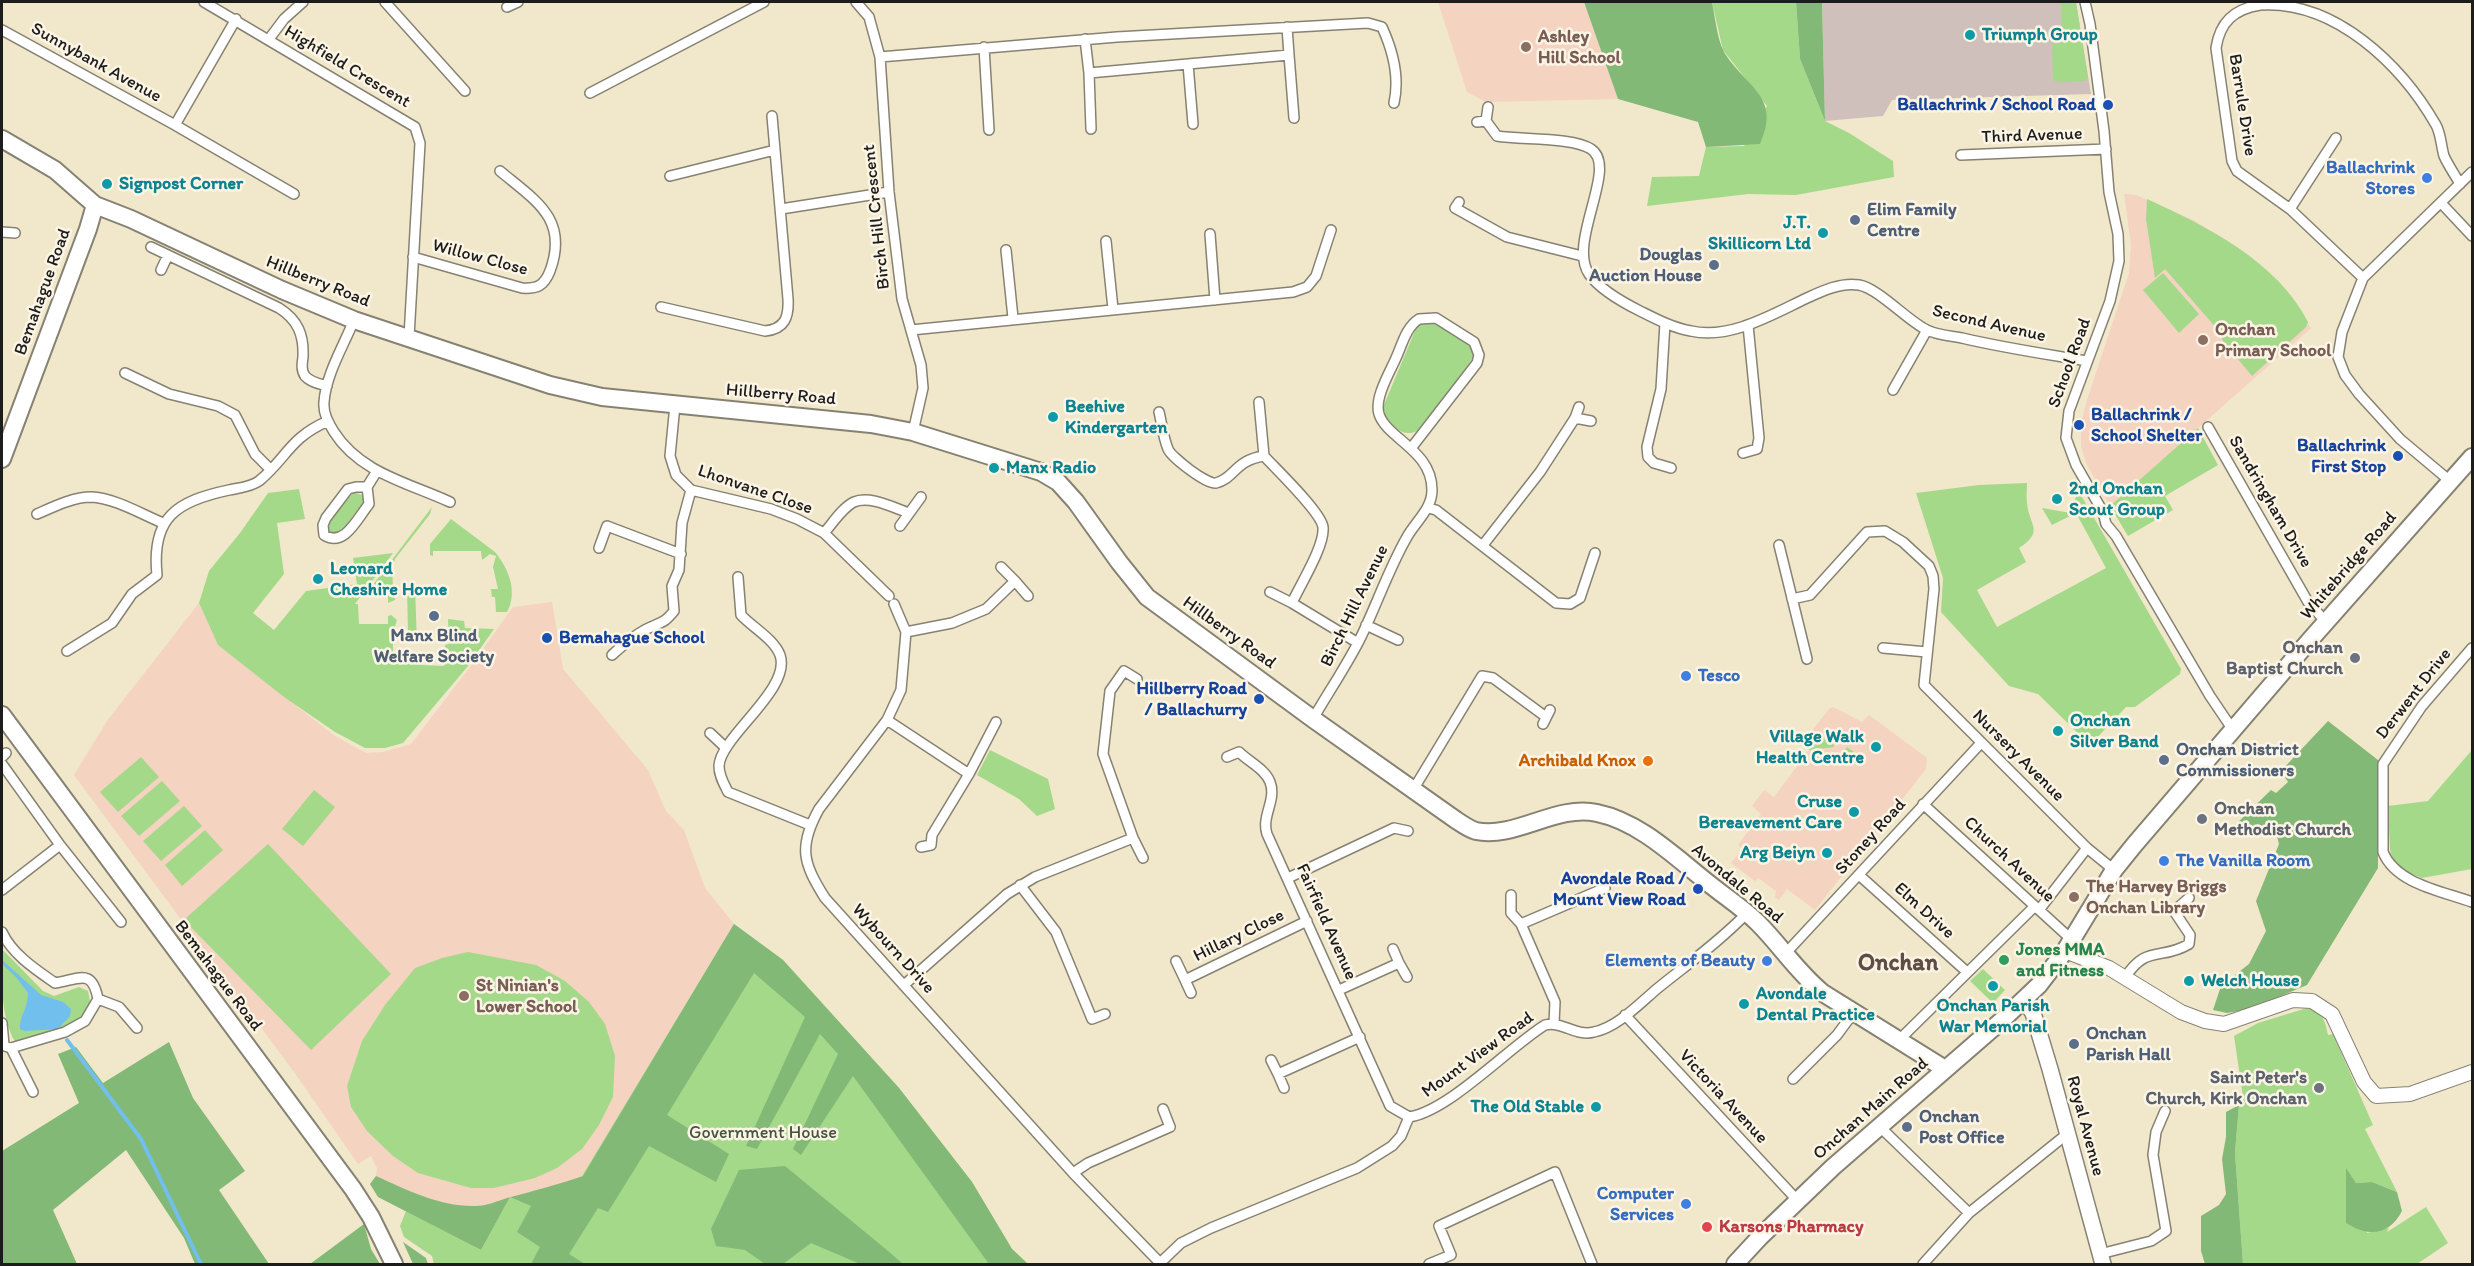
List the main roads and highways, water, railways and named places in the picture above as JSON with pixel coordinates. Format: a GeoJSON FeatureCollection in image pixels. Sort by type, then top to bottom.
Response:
{"type":"FeatureCollection","features":[{"type":"Feature","properties":{"kind":"highway","name":"Hillberry Road"},"geometry":{"type":"LineString","coordinates":[[2,139],[55,170],[94,205],[131,219],[282,290],[354,320],[561,388],[602,397],[829,419],[913,432],[1022,464],[1058,482],[1076,502],[1147,597],[1313,719],[1475,831]]}},
{"type":"Feature","properties":{"kind":"highway","name":"Bemahague Road"},"geometry":{"type":"LineString","coordinates":[[2,459],[94,205]]}},
{"type":"Feature","properties":{"kind":"highway","name":"Whitebridge Road"},"geometry":{"type":"LineString","coordinates":[[2233,730],[2472,457]]}},
{"type":"Feature","properties":{"kind":"highway","name":"Bemahague Road"},"geometry":{"type":"LineString","coordinates":[[2,715],[353,1189],[372,1217],[394,1264]]}},
{"type":"Feature","properties":{"kind":"highway","name":"Onchan Main Road"},"geometry":{"type":"LineString","coordinates":[[1735,1264],[1760,1237],[1879,1126],[2039,985],[2069,946],[2114,870],[2233,730]]}},
{"type":"Feature","properties":{"kind":"highway","name":"Avondale Road"},"geometry":{"type":"LineString","coordinates":[[1475,831],[1494,831],[1581,812],[1597,813],[1628,824],[1660,845],[1747,913],[1810,982],[1945,1069]]}},
{"type":"Feature","properties":{"kind":"main road"},"geometry":{"type":"LineString","coordinates":[[2069,946],[2181,1011],[2205,1021],[2224,1024],[2293,1000],[2313,1001],[2332,1014],[2364,1082],[2376,1096],[2410,1094],[2472,1072]]}},
{"type":"Feature","properties":{"kind":"main road","name":"Royal Avenue"},"geometry":{"type":"LineString","coordinates":[[2024,1000],[2033,1013],[2102,1259]]}},
{"type":"Feature","properties":{"kind":"water"},"geometry":{"type":"Polygon","coordinates":[[[2,960],[41,995],[63,1002],[71,1009],[70,1016],[58,1029],[25,1031],[20,1029],[28,993],[2,964],[2,960]]]}},
{"type":"Feature","properties":{"kind":"waterway"},"geometry":{"type":"LineString","coordinates":[[67,1040],[141,1139],[201,1264]]}},
{"type":"Feature","properties":{"kind":"place","name":"Triumph Group"},"geometry":{"type":"Point","coordinates":[1970,35]}},
{"type":"Feature","properties":{"kind":"place","name":"Ashley Hill School"},"geometry":{"type":"Point","coordinates":[1526,47]}},
{"type":"Feature","properties":{"kind":"place","name":"Ballachrink / School Road"},"geometry":{"type":"Point","coordinates":[2108,105]}},
{"type":"Feature","properties":{"kind":"place","name":"Ballachrink Stores"},"geometry":{"type":"Point","coordinates":[2427,178]}},
{"type":"Feature","properties":{"kind":"place","name":"Signpost Corner"},"geometry":{"type":"Point","coordinates":[107,184]}},
{"type":"Feature","properties":{"kind":"place","name":"Elim Family Centre"},"geometry":{"type":"Point","coordinates":[1855,220]}},
{"type":"Feature","properties":{"kind":"place","name":"J.T. Skillicorn Ltd"},"geometry":{"type":"Point","coordinates":[1823,233]}},
{"type":"Feature","properties":{"kind":"place","name":"Douglas Auction House"},"geometry":{"type":"Point","coordinates":[1714,265]}},
{"type":"Feature","properties":{"kind":"place","name":"Onchan Primary School"},"geometry":{"type":"Point","coordinates":[2203,340]}},
{"type":"Feature","properties":{"kind":"place","name":"Beehive Kindergarten"},"geometry":{"type":"Point","coordinates":[1053,417]}},
{"type":"Feature","properties":{"kind":"place","name":"Ballachrink / School Shelter"},"geometry":{"type":"Point","coordinates":[2079,425]}},
{"type":"Feature","properties":{"kind":"place","name":"Ballachrink First Stop"},"geometry":{"type":"Point","coordinates":[2398,456]}},
{"type":"Feature","properties":{"kind":"place","name":"Manx Radio"},"geometry":{"type":"Point","coordinates":[994,468]}},
{"type":"Feature","properties":{"kind":"place","name":"2nd Onchan Scout Group"},"geometry":{"type":"Point","coordinates":[2057,499]}},
{"type":"Feature","properties":{"kind":"place","name":"Leonard Cheshire Home"},"geometry":{"type":"Point","coordinates":[318,579]}},
{"type":"Feature","properties":{"kind":"place","name":"Manx Blind Welfare Society"},"geometry":{"type":"Point","coordinates":[434,616]}},
{"type":"Feature","properties":{"kind":"place","name":"Bemahague School"},"geometry":{"type":"Point","coordinates":[547,638]}},
{"type":"Feature","properties":{"kind":"place","name":"Onchan Baptist Church"},"geometry":{"type":"Point","coordinates":[2355,658]}},
{"type":"Feature","properties":{"kind":"place","name":"Tesco"},"geometry":{"type":"Point","coordinates":[1686,676]}},
{"type":"Feature","properties":{"kind":"place","name":"Hillberry Road / Ballachurry"},"geometry":{"type":"Point","coordinates":[1259,699]}},
{"type":"Feature","properties":{"kind":"place","name":"Onchan Silver Band"},"geometry":{"type":"Point","coordinates":[2058,731]}},
{"type":"Feature","properties":{"kind":"place","name":"Village Walk Health Centre"},"geometry":{"type":"Point","coordinates":[1876,747]}},
{"type":"Feature","properties":{"kind":"place","name":"Onchan District Commissioners"},"geometry":{"type":"Point","coordinates":[2164,760]}},
{"type":"Feature","properties":{"kind":"place","name":"Archibald Knox"},"geometry":{"type":"Point","coordinates":[1648,761]}},
{"type":"Feature","properties":{"kind":"place","name":"Cruse Bereavement Care"},"geometry":{"type":"Point","coordinates":[1854,812]}},
{"type":"Feature","properties":{"kind":"place","name":"Onchan Methodist Church"},"geometry":{"type":"Point","coordinates":[2202,819]}},
{"type":"Feature","properties":{"kind":"place","name":"Arg Beiyn"},"geometry":{"type":"Point","coordinates":[1827,853]}},
{"type":"Feature","properties":{"kind":"place","name":"The Vanilla Room"},"geometry":{"type":"Point","coordinates":[2164,861]}},
{"type":"Feature","properties":{"kind":"place","name":"Avondale Road / Mount View Road"},"geometry":{"type":"Point","coordinates":[1698,889]}},
{"type":"Feature","properties":{"kind":"place","name":"The Harvey Briggs Onchan Library"},"geometry":{"type":"Point","coordinates":[2074,897]}},
{"type":"Feature","properties":{"kind":"place","name":"Jones MMA and Fitness"},"geometry":{"type":"Point","coordinates":[2004,960]}},
{"type":"Feature","properties":{"kind":"place","name":"Elements of Beauty"},"geometry":{"type":"Point","coordinates":[1767,961]}},
{"type":"Feature","properties":{"kind":"place","name":"Welch House"},"geometry":{"type":"Point","coordinates":[2189,981]}},
{"type":"Feature","properties":{"kind":"place","name":"Onchan Parish War Memorial"},"geometry":{"type":"Point","coordinates":[1993,986]}},
{"type":"Feature","properties":{"kind":"place","name":"St Ninian's Lower School"},"geometry":{"type":"Point","coordinates":[464,996]}},
{"type":"Feature","properties":{"kind":"place","name":"Avondale Dental Practice"},"geometry":{"type":"Point","coordinates":[1744,1004]}},
{"type":"Feature","properties":{"kind":"place","name":"Onchan Parish Hall"},"geometry":{"type":"Point","coordinates":[2074,1044]}},
{"type":"Feature","properties":{"kind":"place","name":"Saint Peter's Church, Kirk Onchan"},"geometry":{"type":"Point","coordinates":[2319,1088]}},
{"type":"Feature","properties":{"kind":"place","name":"The Old Stable"},"geometry":{"type":"Point","coordinates":[1596,1107]}},
{"type":"Feature","properties":{"kind":"place","name":"Onchan Post Office"},"geometry":{"type":"Point","coordinates":[1907,1127]}},
{"type":"Feature","properties":{"kind":"place","name":"Computer Services"},"geometry":{"type":"Point","coordinates":[1686,1204]}},
{"type":"Feature","properties":{"kind":"place","name":"Karsons Pharmacy"},"geometry":{"type":"Point","coordinates":[1707,1227]}},
{"type":"Feature","properties":{"kind":"district","name":"Onchan"},"geometry":{"type":"Point","coordinates":[1898,964]}},
{"type":"Feature","properties":{"kind":"park label","name":"Government House"},"geometry":{"type":"Point","coordinates":[763,1133]}}]}
